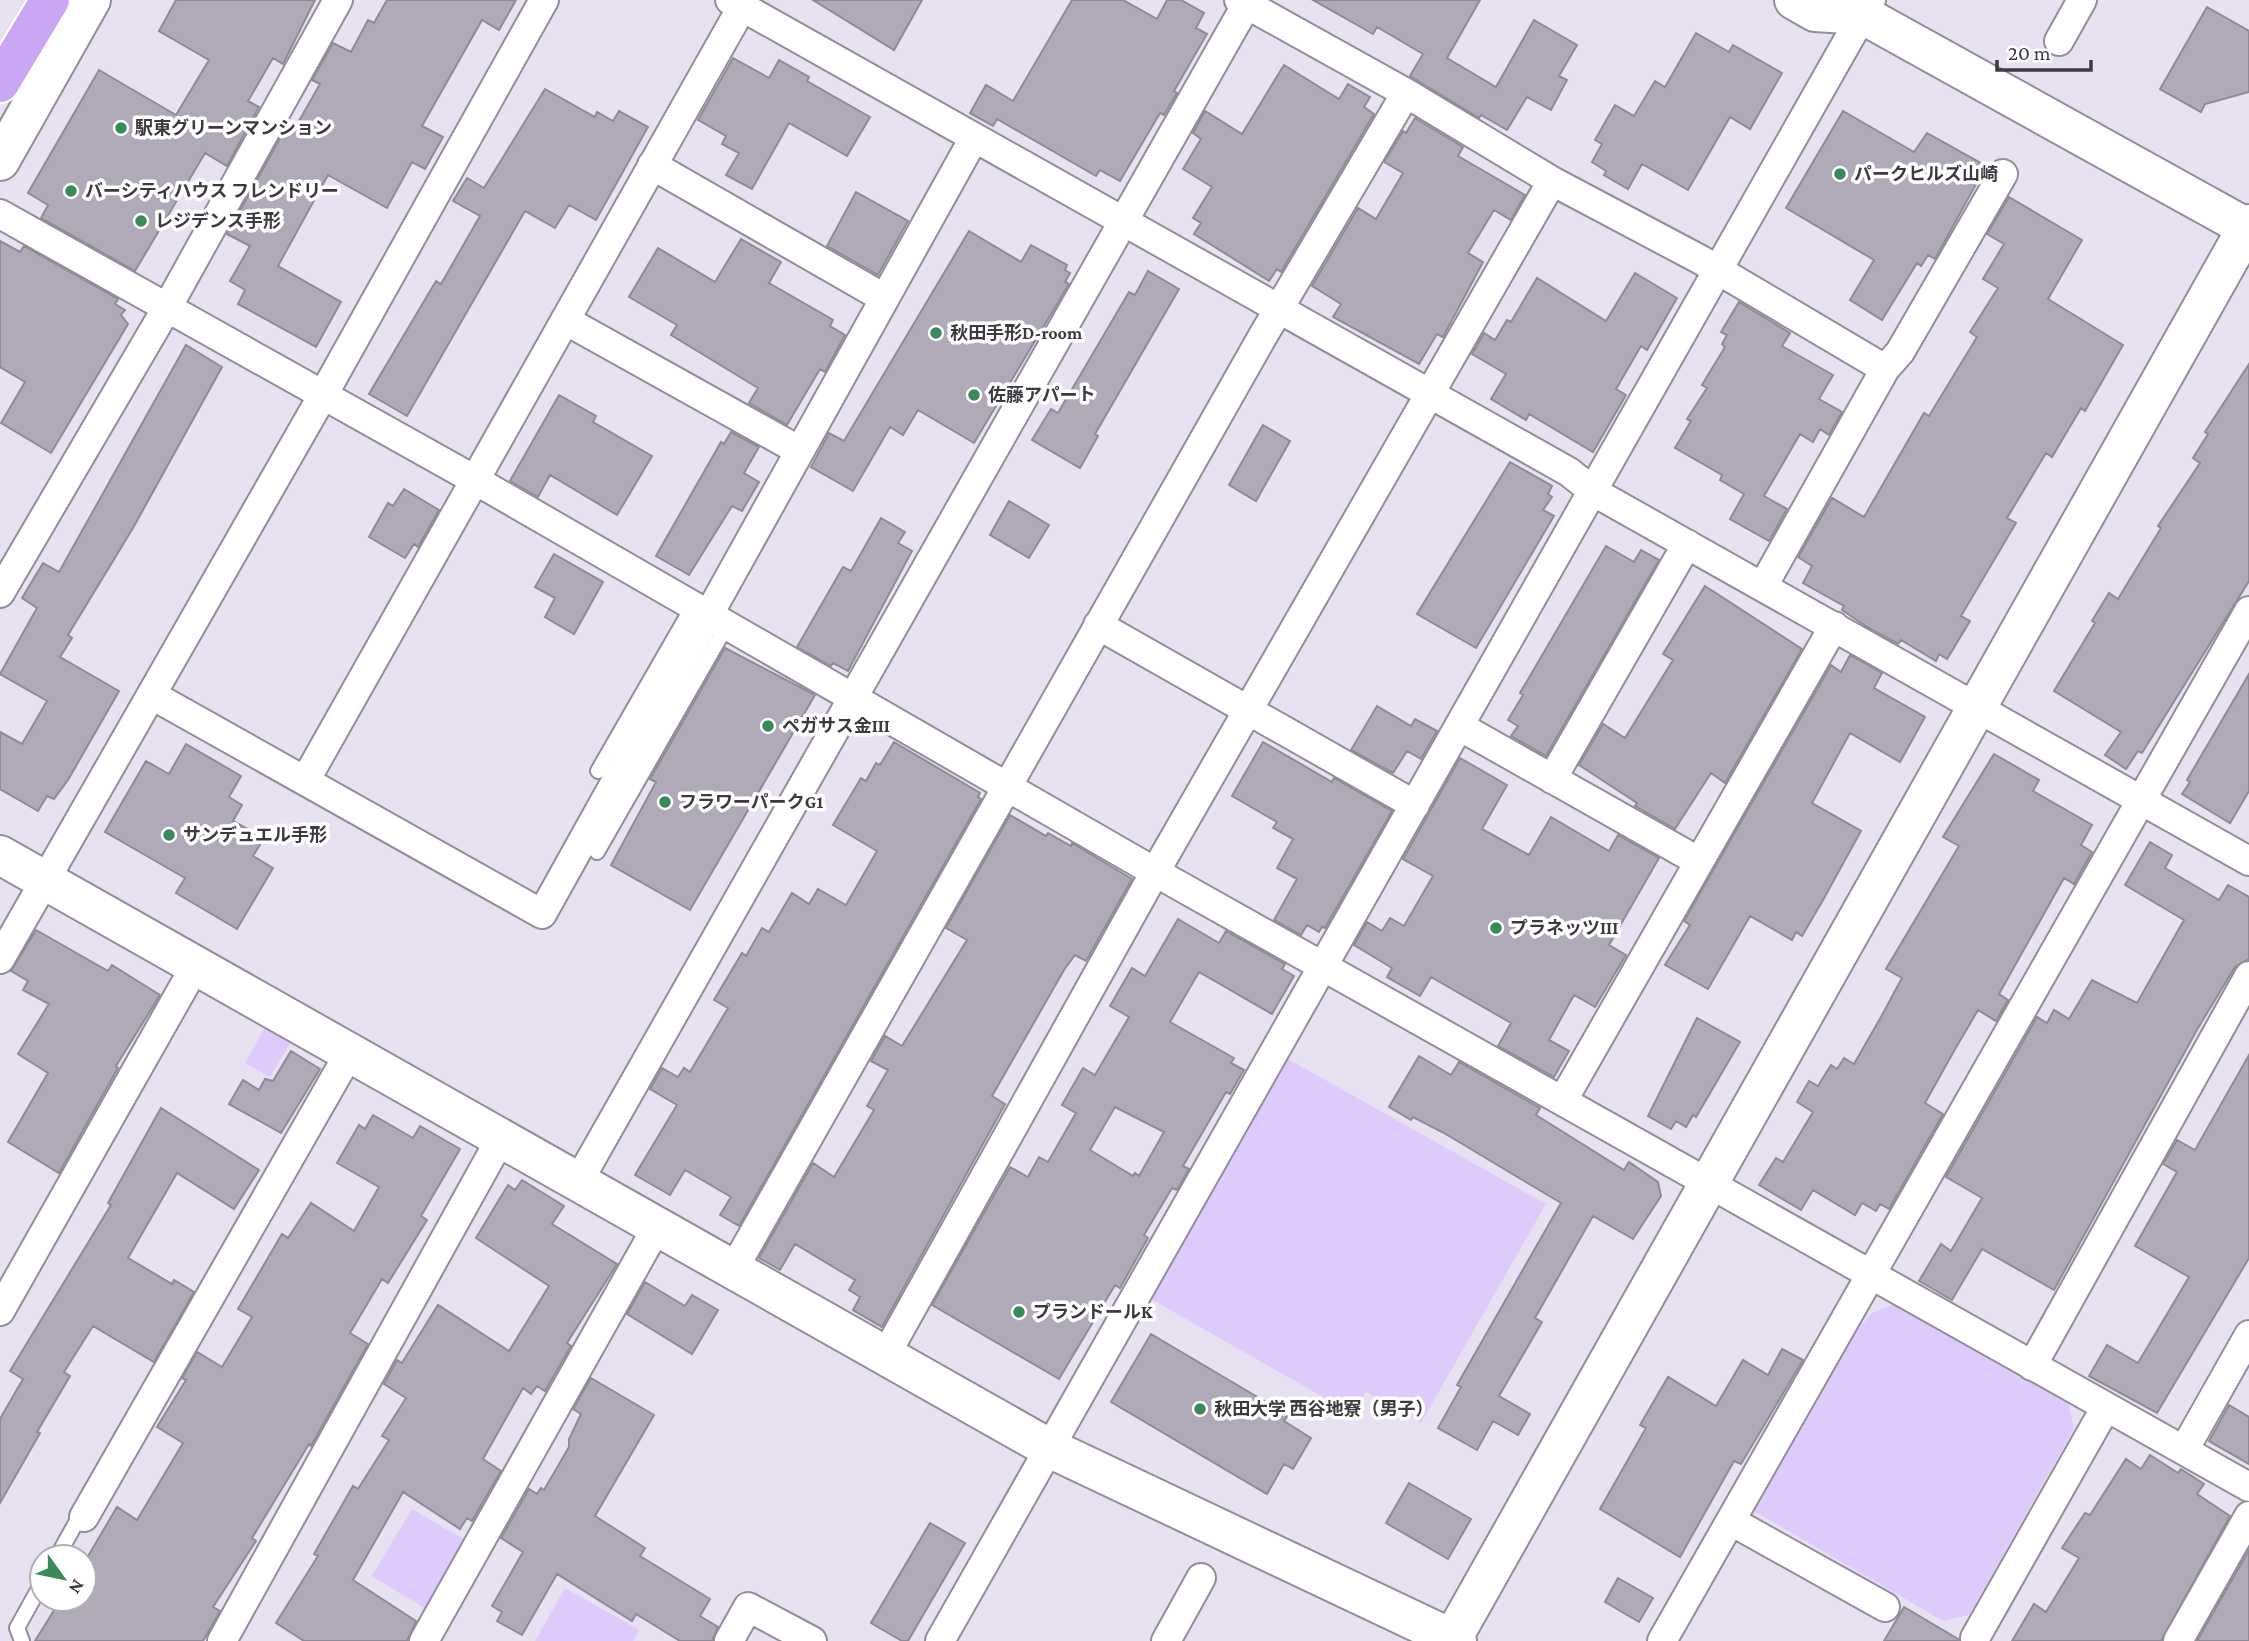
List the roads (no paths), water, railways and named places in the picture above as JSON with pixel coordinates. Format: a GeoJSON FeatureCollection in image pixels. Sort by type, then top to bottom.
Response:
{"type":"FeatureCollection","features":[{"type":"Feature","properties":{"kind":"highway"},"geometry":{"type":"LineString","coordinates":[[0,83],[50,0]]}},
{"type":"Feature","properties":{"kind":"street"},"geometry":{"type":"LineString","coordinates":[[0,160],[91,0]]}},
{"type":"Feature","properties":{"kind":"street"},"geometry":{"type":"LineString","coordinates":[[0,593],[168,306],[338,0]]}},
{"type":"Feature","properties":{"kind":"street"},"geometry":{"type":"LineString","coordinates":[[0,959],[323,395],[544,0]]}},
{"type":"Feature","properties":{"kind":"street"},"geometry":{"type":"LineString","coordinates":[[0,855],[1047,1447],[1453,1640],[2248,227],[1862,5],[1815,12],[1794,0]]}},
{"type":"Feature","properties":{"kind":"street"},"geometry":{"type":"LineString","coordinates":[[2059,41],[2082,0]]}},
{"type":"Feature","properties":{"kind":"street"},"geometry":{"type":"LineString","coordinates":[[578,1182],[851,698],[1125,222],[1245,1],[1552,181],[1718,271],[1885,369]]}},
{"type":"Feature","properties":{"kind":"street"},"geometry":{"type":"LineString","coordinates":[[305,781],[652,165],[736,3],[1279,307],[1569,472],[1594,492],[2249,861]]}},
{"type":"Feature","properties":{"kind":"street"},"geometry":{"type":"LineString","coordinates":[[940,1641],[1047,1447],[1594,492],[1862,5]]}},
{"type":"Feature","properties":{"kind":"street"},"geometry":{"type":"LineString","coordinates":[[733,1270],[1279,307],[1406,93]]}},
{"type":"Feature","properties":{"kind":"street"},"geometry":{"type":"LineString","coordinates":[[152,695],[542,915],[974,138]]}},
{"type":"Feature","properties":{"kind":"street"},"geometry":{"type":"LineString","coordinates":[[652,165],[884,298]]}},
{"type":"Feature","properties":{"kind":"street"},"geometry":{"type":"LineString","coordinates":[[1763,586],[1885,369],[1900,352],[2003,174]]}},
{"type":"Feature","properties":{"kind":"street"},"geometry":{"type":"LineString","coordinates":[[885,1356],[1155,872],[1552,181]]}},
{"type":"Feature","properties":{"kind":"street"},"geometry":{"type":"LineString","coordinates":[[0,214],[475,480],[1155,872],[2249,1487]]}},
{"type":"Feature","properties":{"kind":"street"},"geometry":{"type":"LineString","coordinates":[[565,320],[800,451]]}},
{"type":"Feature","properties":{"kind":"street"},"geometry":{"type":"LineString","coordinates":[[1552,779],[1687,544]]}},
{"type":"Feature","properties":{"kind":"street"},"geometry":{"type":"LineString","coordinates":[[1662,1641],[2249,611]]}},
{"type":"Feature","properties":{"kind":"street"},"geometry":{"type":"LineString","coordinates":[[1098,625],[1415,805]]}},
{"type":"Feature","properties":{"kind":"street"},"geometry":{"type":"LineString","coordinates":[[1563,1100],[1834,626]]}},
{"type":"Feature","properties":{"kind":"street"},"geometry":{"type":"LineString","coordinates":[[1459,726],[1698,861]]}},
{"type":"Feature","properties":{"kind":"street"},"geometry":{"type":"LineString","coordinates":[[0,1311],[196,965]]}},
{"type":"Feature","properties":{"kind":"street"},"geometry":{"type":"LineString","coordinates":[[2032,1366],[2249,976]]}},
{"type":"Feature","properties":{"kind":"street"},"geometry":{"type":"LineString","coordinates":[[85,1517],[350,1052]]}},
{"type":"Feature","properties":{"kind":"street"},"geometry":{"type":"LineString","coordinates":[[222,1641],[501,1138]]}},
{"type":"Feature","properties":{"kind":"street"},"geometry":{"type":"LineString","coordinates":[[424,1641],[657,1227]]}},
{"type":"Feature","properties":{"kind":"street"},"geometry":{"type":"LineString","coordinates":[[2184,1450],[2249,1335]]}},
{"type":"Feature","properties":{"kind":"street"},"geometry":{"type":"LineString","coordinates":[[1975,1638],[2106,1407]]}},
{"type":"Feature","properties":{"kind":"street"},"geometry":{"type":"LineString","coordinates":[[2178,1641],[2249,1516]]}},
{"type":"Feature","properties":{"kind":"street"},"geometry":{"type":"LineString","coordinates":[[1731,1521],[1885,1607]]}},
{"type":"Feature","properties":{"kind":"street"},"geometry":{"type":"LineString","coordinates":[[1166,1641],[1201,1578]]}},
{"type":"Feature","properties":{"kind":"street"},"geometry":{"type":"LineString","coordinates":[[729,1641],[748,1607],[811,1641]]}},
{"type":"Feature","properties":{"kind":"lane"},"geometry":{"type":"LineString","coordinates":[[598,771],[709,615]]}},
{"type":"Feature","properties":{"kind":"lane"},"geometry":{"type":"LineString","coordinates":[[597,852],[709,615]]}},
{"type":"Feature","properties":{"kind":"lane"},"geometry":{"type":"LineString","coordinates":[[65,1543],[77,1521],[85,1517]]}},
{"type":"Feature","properties":{"kind":"lane"},"geometry":{"type":"LineString","coordinates":[[22,1641],[17,1628],[28,1608]]}},
{"type":"Feature","properties":{"kind":"place","name":"駅東グリーンマンション"},"geometry":{"type":"Point","coordinates":[121,128]}},
{"type":"Feature","properties":{"kind":"place","name":"パークヒルズ山崎"},"geometry":{"type":"Point","coordinates":[1840,174]}},
{"type":"Feature","properties":{"kind":"place","name":"バーシティハウス フレンドリー"},"geometry":{"type":"Point","coordinates":[71,191]}},
{"type":"Feature","properties":{"kind":"place","name":"レジデンス手形"},"geometry":{"type":"Point","coordinates":[141,221]}},
{"type":"Feature","properties":{"kind":"place","name":"秋田手形D-room"},"geometry":{"type":"Point","coordinates":[936,333]}},
{"type":"Feature","properties":{"kind":"place","name":"佐藤アパート"},"geometry":{"type":"Point","coordinates":[974,395]}},
{"type":"Feature","properties":{"kind":"place","name":"ペガサス金III"},"geometry":{"type":"Point","coordinates":[768,726]}},
{"type":"Feature","properties":{"kind":"place","name":"フラワーパークG1"},"geometry":{"type":"Point","coordinates":[665,802]}},
{"type":"Feature","properties":{"kind":"place","name":"サンデュエル手形"},"geometry":{"type":"Point","coordinates":[169,835]}},
{"type":"Feature","properties":{"kind":"place","name":"プラネッツIII"},"geometry":{"type":"Point","coordinates":[1496,928]}},
{"type":"Feature","properties":{"kind":"place","name":"プランドールK"},"geometry":{"type":"Point","coordinates":[1019,1312]}},
{"type":"Feature","properties":{"kind":"place","name":"秋田大学 西谷地寮（男子）"},"geometry":{"type":"Point","coordinates":[1200,1409]}}]}
